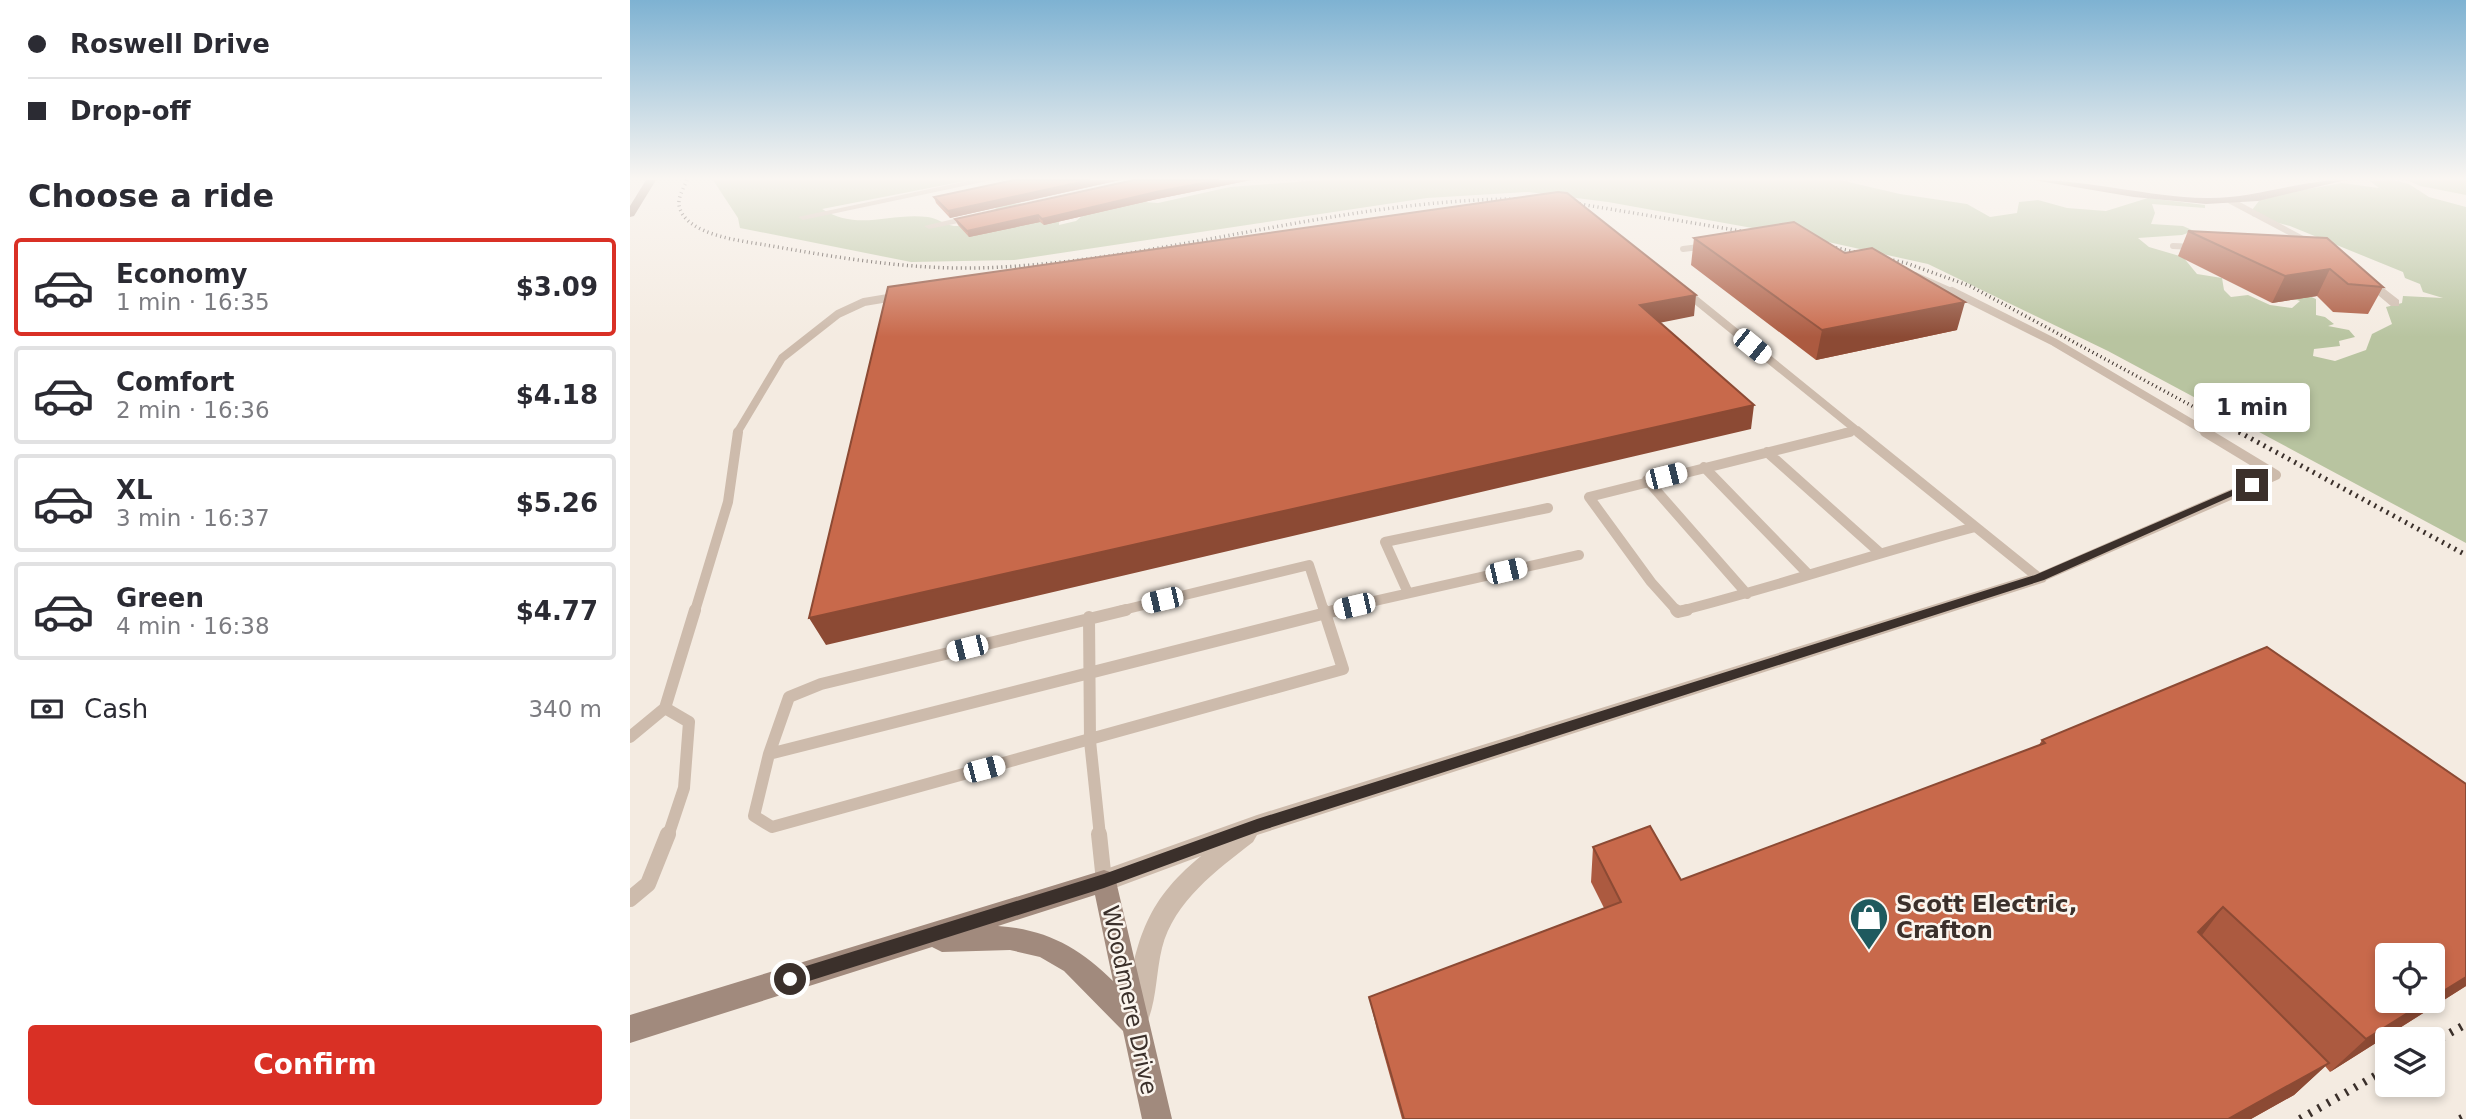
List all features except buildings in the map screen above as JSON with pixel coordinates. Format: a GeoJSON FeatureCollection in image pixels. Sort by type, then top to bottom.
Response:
{"type":"FeatureCollection","features":[{"type":"Feature","properties":{"kind":"street"},"geometry":{"type":"LineString","coordinates":[[2291,232],[2331,253]]}},
{"type":"Feature","properties":{"kind":"street"},"geometry":{"type":"LineString","coordinates":[[2352,270],[2395,303]]}},
{"type":"Feature","properties":{"kind":"street"},"geometry":{"type":"LineString","coordinates":[[630,1029],[1104,881],[1257,825],[2039,578]]}},
{"type":"Feature","properties":{"kind":"street"},"geometry":{"type":"LineString","coordinates":[[1135,1023],[1152,939],[1168,906],[1194,874],[1257,825]]}},
{"type":"Feature","properties":{"kind":"street","name":"Woodmere Drive"},"geometry":{"type":"LineString","coordinates":[[1104,881],[1157,1119]]}},
{"type":"Feature","properties":{"kind":"street"},"geometry":{"type":"LineString","coordinates":[[896,946],[972,937],[1029,941],[1071,960],[1135,1023]]}},
{"type":"Feature","properties":{"kind":"lane"},"geometry":{"type":"LineString","coordinates":[[1683,249],[1721,245]]}},
{"type":"Feature","properties":{"kind":"lane"},"geometry":{"type":"LineString","coordinates":[[2173,246],[2199,247]]}},
{"type":"Feature","properties":{"kind":"lane"},"geometry":{"type":"LineString","coordinates":[[2305,252],[2331,253]]}},
{"type":"Feature","properties":{"kind":"lane"},"geometry":{"type":"LineString","coordinates":[[1678,285],[2039,578],[2276,475],[2024,325],[1956,291],[1904,271]]}},
{"type":"Feature","properties":{"kind":"lane"},"geometry":{"type":"LineString","coordinates":[[630,737],[665,708],[728,502],[737,434],[782,358],[838,314],[864,302],[908,295]]}},
{"type":"Feature","properties":{"kind":"lane"},"geometry":{"type":"LineString","coordinates":[[1857,430],[1647,480],[1589,497],[1651,582],[1678,612],[1747,594],[1879,552],[1975,527]]}},
{"type":"Feature","properties":{"kind":"lane"},"geometry":{"type":"LineString","coordinates":[[1767,452],[1879,552]]}},
{"type":"Feature","properties":{"kind":"lane"},"geometry":{"type":"LineString","coordinates":[[1704,467],[1808,574]]}},
{"type":"Feature","properties":{"kind":"lane"},"geometry":{"type":"LineString","coordinates":[[1647,480],[1747,594]]}},
{"type":"Feature","properties":{"kind":"lane"},"geometry":{"type":"LineString","coordinates":[[1408,593],[1385,542],[1548,508]]}},
{"type":"Feature","properties":{"kind":"lane"},"geometry":{"type":"LineString","coordinates":[[769,754],[1326,612],[1579,555]]}},
{"type":"Feature","properties":{"kind":"lane"},"geometry":{"type":"LineString","coordinates":[[1309,565],[1343,669],[772,827],[754,816],[769,754],[789,697],[821,684],[1089,617],[1309,565]]}},
{"type":"Feature","properties":{"kind":"lane"},"geometry":{"type":"LineString","coordinates":[[1089,617],[1090,741],[1104,881]]}},
{"type":"Feature","properties":{"kind":"lane"},"geometry":{"type":"LineString","coordinates":[[630,899],[648,884],[679,808],[684,788],[689,722],[665,708]]}},
{"type":"Feature","properties":{"kind":"green space"},"geometry":{"type":"Polygon","coordinates":[[[761,232],[1199,232],[1014,260],[911,262],[761,232]]]}},
{"type":"Feature","properties":{"kind":"green space"},"geometry":{"type":"Polygon","coordinates":[[[1776,232],[2190,232],[2138,238],[2149,247],[2183,257],[2197,274],[2222,278],[2224,290],[2231,297],[2248,295],[2270,305],[2292,308],[2300,301],[2276,293],[2284,285],[2316,299],[2316,315],[2325,317],[2334,324],[2328,326],[2349,330],[2355,337],[2339,341],[2340,346],[2314,349],[2313,356],[2335,361],[2366,350],[2372,334],[2392,324],[2386,307],[2402,303],[2403,296],[2443,298],[2423,292],[2420,284],[2405,278],[2403,272],[2305,232],[2466,232],[2466,543],[2108,351],[1928,264],[1776,232]]]}},
{"type":"Feature","properties":{"kind":"railway"},"geometry":{"type":"LineString","coordinates":[[708,232],[743,241],[854,259],[943,268],[1003,267],[1070,261],[1248,232]]}},
{"type":"Feature","properties":{"kind":"railway"},"geometry":{"type":"LineString","coordinates":[[1748,232],[1759,234]]}},
{"type":"Feature","properties":{"kind":"railway"},"geometry":{"type":"LineString","coordinates":[[1814,243],[1906,263],[1970,286],[2242,433]]}},
{"type":"Feature","properties":{"kind":"railway"},"geometry":{"type":"LineString","coordinates":[[2239,432],[2466,555]]}},
{"type":"Feature","properties":{"kind":"railway"},"geometry":{"type":"LineString","coordinates":[[2445,1036],[2466,1024]]}},
{"type":"Feature","properties":{"kind":"railway"},"geometry":{"type":"LineString","coordinates":[[2300,1119],[2375,1076]]}},
{"type":"Feature","properties":{"kind":"railway"},"geometry":{"type":"LineString","coordinates":[[2460,1119],[2466,1116]]}},
{"type":"Feature","properties":{"kind":"place","name":"Scott Electric, Crafton"},"geometry":{"type":"Point","coordinates":[1869,951]}},
{"type":"Feature","properties":{"kind":"route"},"geometry":{"type":"LineString","coordinates":[[790,979],[1104,881],[1257,825],[2039,578],[2252,485]]}}]}
